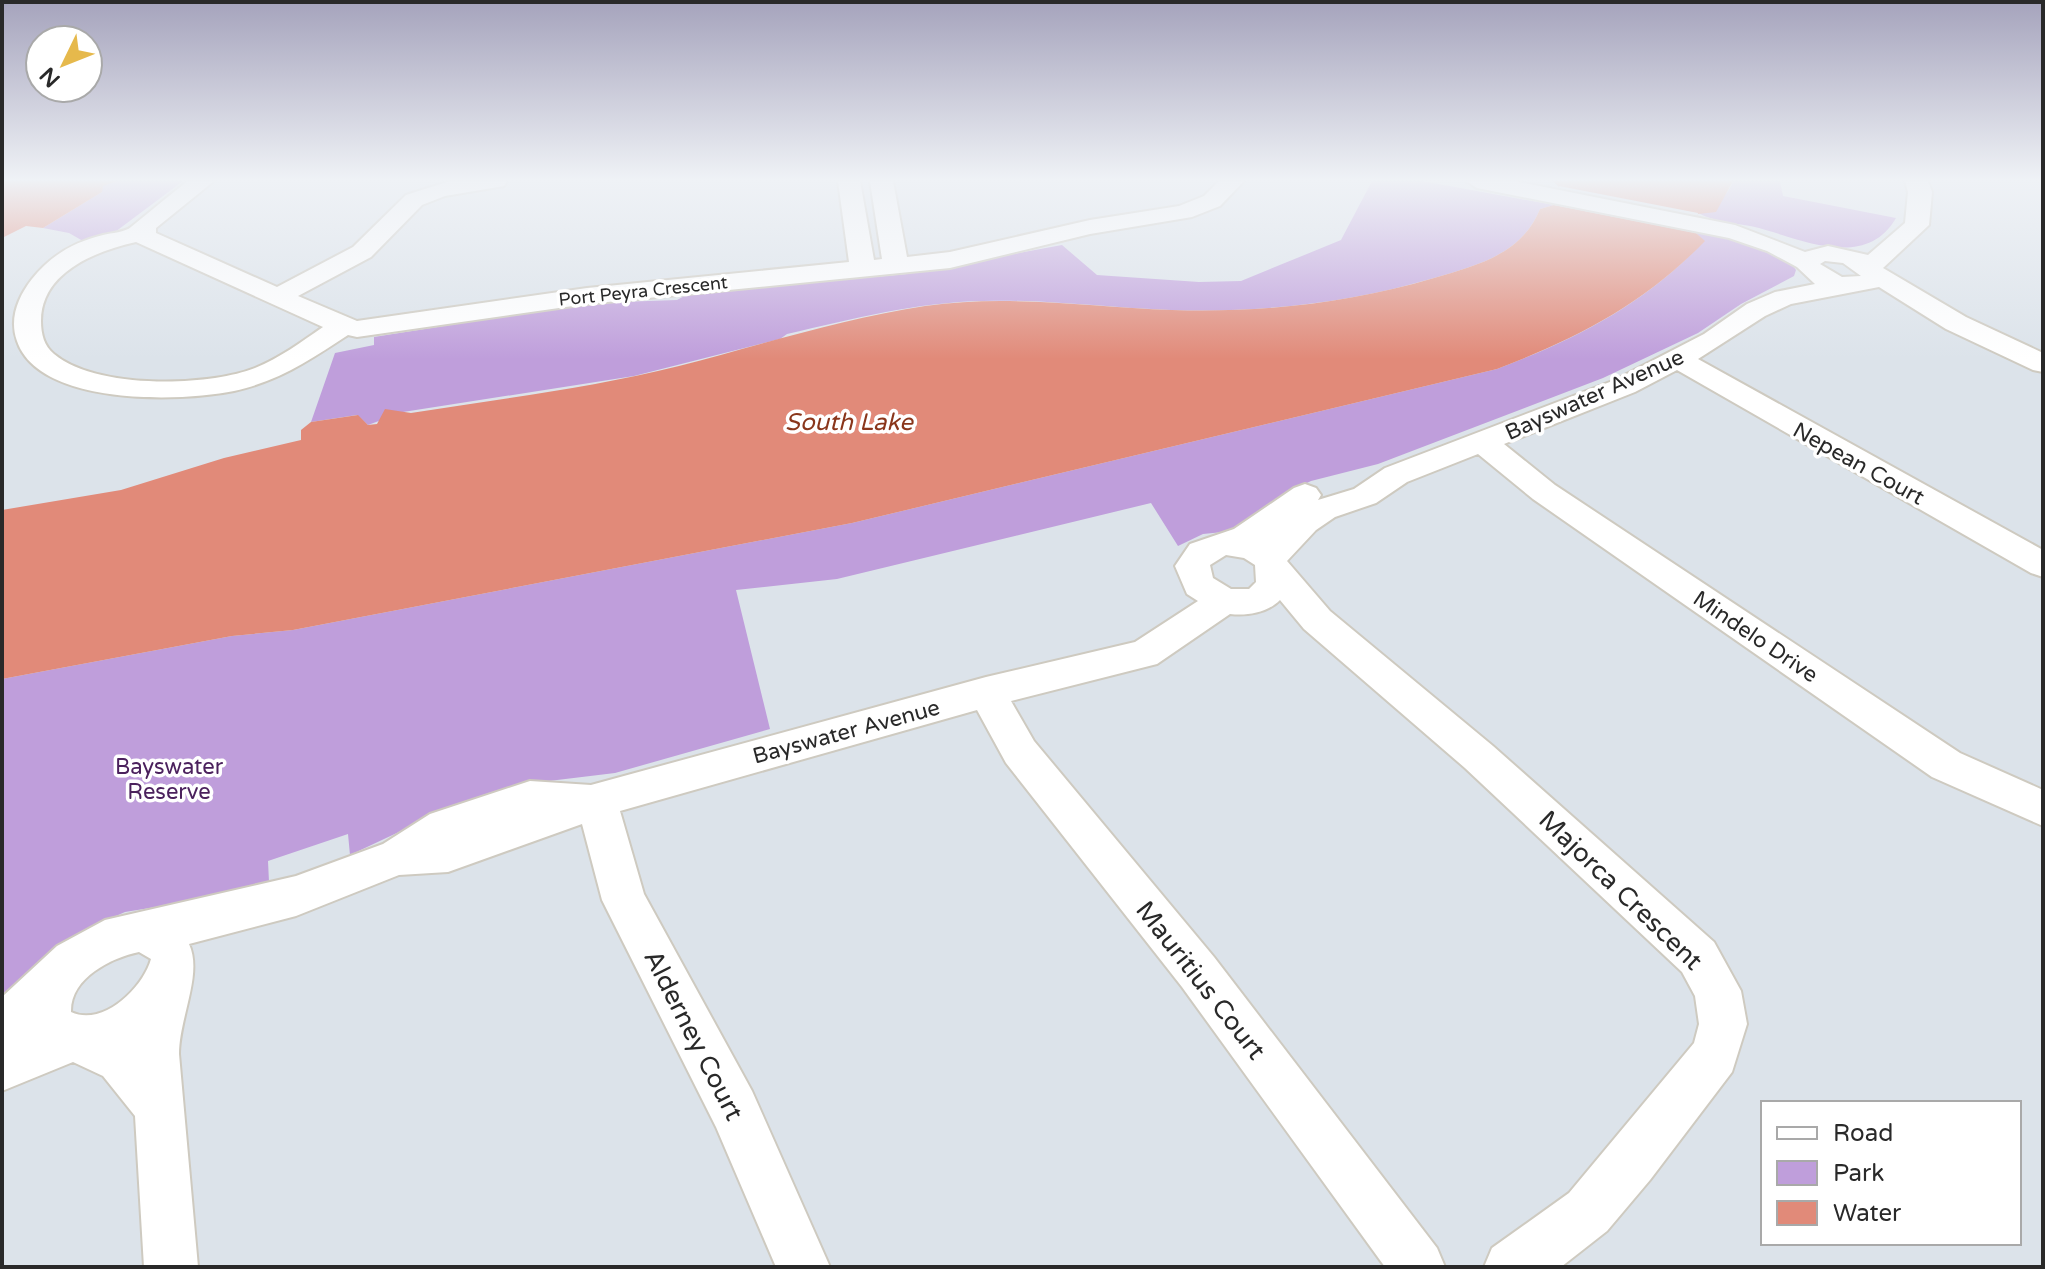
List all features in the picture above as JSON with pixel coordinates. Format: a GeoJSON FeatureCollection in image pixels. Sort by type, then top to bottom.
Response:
{"type":"FeatureCollection","features":[{"type":"Feature","properties":{"kind":"street"},"geometry":{"type":"LineString","coordinates":[[118,240],[77,252],[53,271],[27,310],[25,324],[35,351],[46,362],[67,373],[96,382],[169,388],[212,385],[271,371],[343,326]]}},
{"type":"Feature","properties":{"kind":"street","name":"Port Peyra Crescent"},"geometry":{"type":"LineString","coordinates":[[149,240],[343,326],[367,329],[587,296],[950,260],[1034,240]]}},
{"type":"Feature","properties":{"kind":"street"},"geometry":{"type":"LineString","coordinates":[[277,297],[362,252],[374,240]]}},
{"type":"Feature","properties":{"kind":"street"},"geometry":{"type":"LineString","coordinates":[[858,240],[863,271]]}},
{"type":"Feature","properties":{"kind":"street"},"geometry":{"type":"LineString","coordinates":[[891,240],[896,267]]}},
{"type":"Feature","properties":{"kind":"street"},"geometry":{"type":"LineString","coordinates":[[1759,240],[1863,278],[2043,364]]}},
{"type":"Feature","properties":{"kind":"street"},"geometry":{"type":"LineString","coordinates":[[1820,260],[1899,241]]}},
{"type":"Feature","properties":{"kind":"street"},"geometry":{"type":"LineString","coordinates":[[1863,278],[1899,241]]}},
{"type":"Feature","properties":{"kind":"street","name":"Bayswater Avenue"},"geometry":{"type":"LineString","coordinates":[[1784,298],[1820,260]]}},
{"type":"Feature","properties":{"kind":"street","name":"Bayswater Avenue"},"geometry":{"type":"LineString","coordinates":[[1095,663],[1135,642],[1168,617],[1193,575],[1195,557],[1202,551],[1245,538],[1304,495],[1328,487],[1396,475],[1588,402],[1724,334],[1756,310],[1784,298],[1863,278]]}},
{"type":"Feature","properties":{"kind":"street","name":"Nepean Court"},"geometry":{"type":"LineString","coordinates":[[1677,359],[2043,565]]}},
{"type":"Feature","properties":{"kind":"street","name":"Mindelo Drive"},"geometry":{"type":"LineString","coordinates":[[1483,442],[1544,492],[1946,765],[2043,809]]}},
{"type":"Feature","properties":{"kind":"street","name":"Bayswater Avenue"},"geometry":{"type":"LineString","coordinates":[[2,1028],[56,981],[84,951],[122,934],[175,927],[296,896],[398,857],[448,853],[535,825],[597,800],[986,692],[1095,663],[1144,654],[1257,583],[1304,522],[1324,509],[1365,496],[1396,475]]}},
{"type":"Feature","properties":{"kind":"street"},"geometry":{"type":"LineString","coordinates":[[1193,575],[1209,595],[1257,583],[1249,546],[1224,543]]}},
{"type":"Feature","properties":{"kind":"street","name":"Majorca Crescent"},"geometry":{"type":"LineString","coordinates":[[1257,583],[1317,620],[1479,757],[1698,957],[1718,991],[1723,1024],[1715,1055],[1632,1162],[1588,1212],[1545,1246],[1511,1267]]}},
{"type":"Feature","properties":{"kind":"street","name":"Mauritius Court"},"geometry":{"type":"LineString","coordinates":[[986,692],[1020,752],[1198,972],[1418,1267]]}},
{"type":"Feature","properties":{"kind":"street","name":"Alderney Court"},"geometry":{"type":"LineString","coordinates":[[597,800],[610,859],[624,900],[734,1109],[803,1267]]}},
{"type":"Feature","properties":{"kind":"street","name":"Bayswater Avenue"},"geometry":{"type":"LineString","coordinates":[[2,1067],[74,1040],[119,1029],[146,1010],[171,975],[229,931],[296,896]]}},
{"type":"Feature","properties":{"kind":"street"},"geometry":{"type":"LineString","coordinates":[[140,931],[155,933],[167,940],[173,951],[171,975],[155,1030],[156,1103],[171,1267]]}},
{"type":"Feature","properties":{"kind":"street"},"geometry":{"type":"LineString","coordinates":[[56,981],[47,997],[48,1025],[57,1034],[120,1059],[156,1103]]}},
{"type":"Feature","properties":{"kind":"green space"},"geometry":{"type":"Polygon","coordinates":[[[1340,240],[1518,240],[1497,256],[1450,273],[1402,287],[1337,300],[1271,308],[1204,311],[1054,302],[934,304],[787,334],[780,339],[634,376],[403,412],[368,425],[357,415],[311,422],[335,353],[374,345],[374,337],[590,303],[677,300],[688,294],[907,274],[1062,245],[1097,275],[1199,282],[1241,281],[1340,240]]]}},
{"type":"Feature","properties":{"kind":"green space","name":"Bayswater Reserve"},"geometry":{"type":"Polygon","coordinates":[[[1744,240],[1765,247],[1788,261],[1796,270],[1794,276],[1741,304],[1698,333],[1603,378],[1378,464],[1311,481],[1284,494],[1233,531],[1203,534],[1178,546],[1151,503],[837,579],[736,590],[770,729],[615,773],[524,784],[489,793],[350,855],[348,834],[268,861],[269,882],[181,908],[156,907],[125,912],[91,927],[63,945],[2,1011],[2,679],[232,636],[293,630],[852,523],[1497,369],[1555,345],[1608,317],[1658,284],[1704,241],[1744,240]]]}},
{"type":"Feature","properties":{"kind":"green space"},"geometry":{"type":"Polygon","coordinates":[[[1801,240],[1873,240],[1851,247],[1801,240]]]}},
{"type":"Feature","properties":{"kind":"water","name":"South Lake"},"geometry":{"type":"Polygon","coordinates":[[[1518,240],[1705,241],[1658,283],[1608,317],[1555,345],[1497,369],[852,523],[293,630],[232,636],[2,679],[2,510],[121,490],[224,458],[301,440],[301,430],[311,422],[358,415],[368,425],[377,424],[385,409],[411,413],[613,381],[893,311],[987,301],[1205,311],[1272,308],[1337,300],[1402,287],[1482,262],[1518,240]]]}}]}
